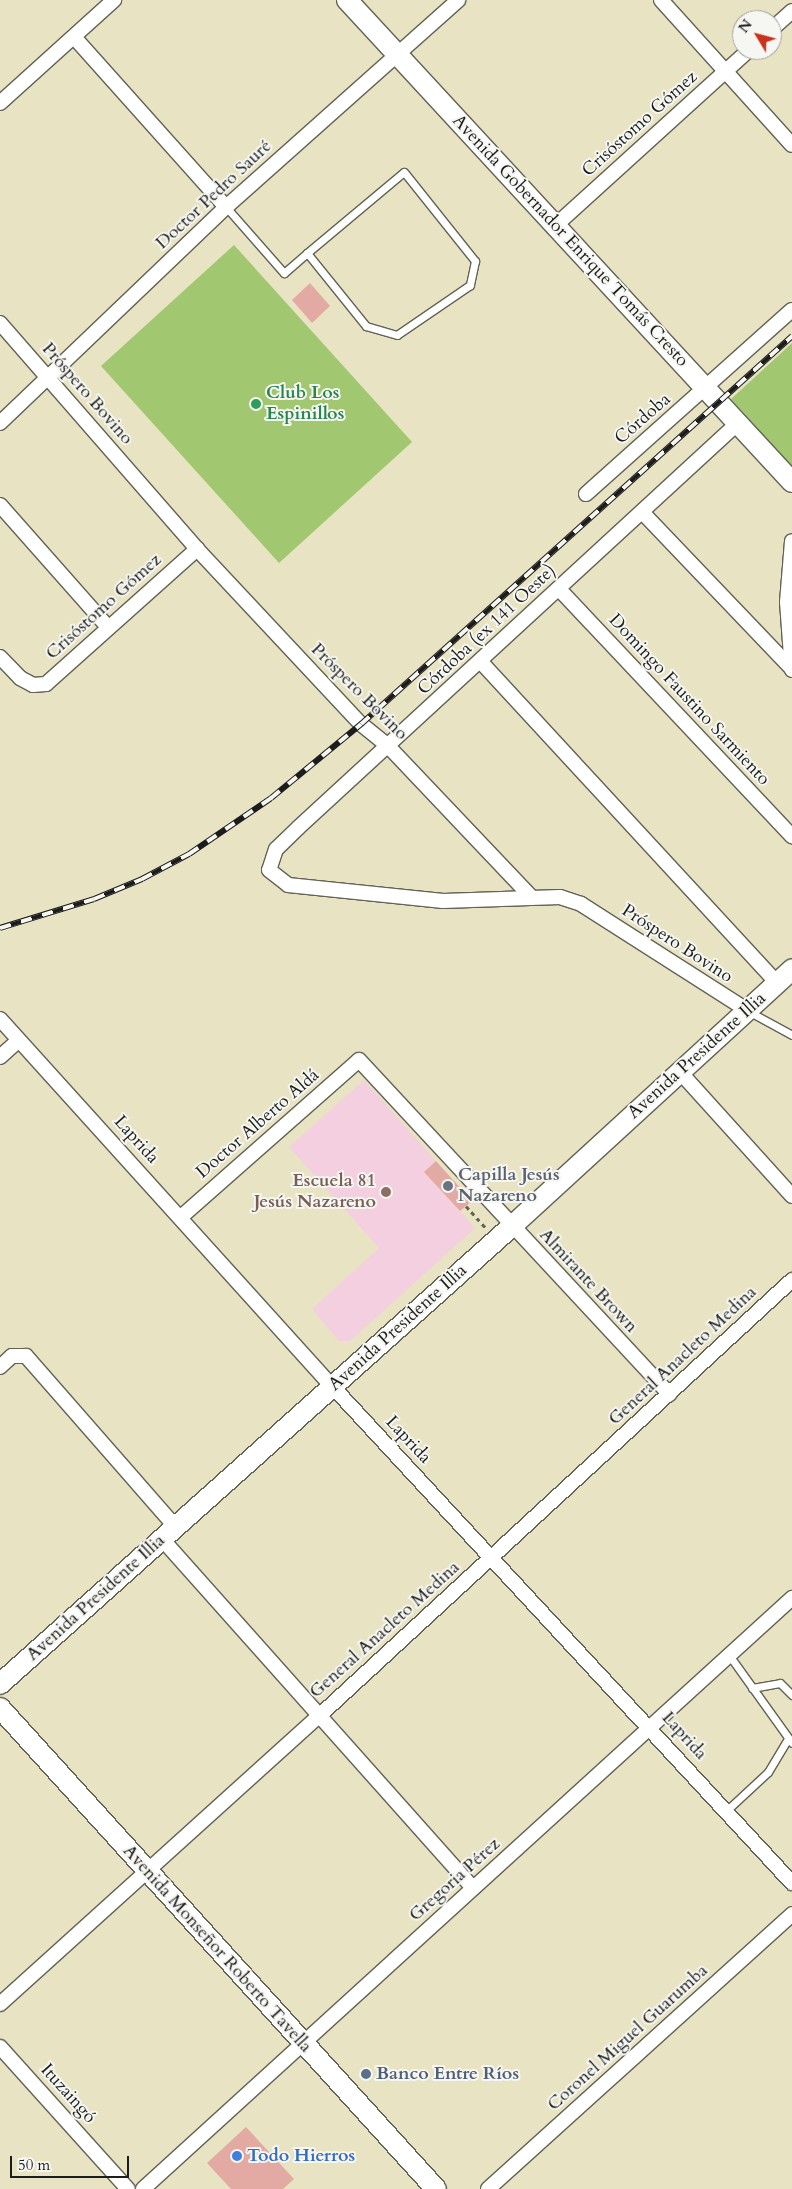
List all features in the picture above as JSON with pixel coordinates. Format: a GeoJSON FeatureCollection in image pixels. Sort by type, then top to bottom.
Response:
{"type":"FeatureCollection","features":[{"type":"Feature","properties":{"kind":"main road","name":"Avenida Gobernador Enrique Tomás Cresto"},"geometry":{"type":"LineString","coordinates":[[347,0],[396,55],[739,422],[792,482]]}},
{"type":"Feature","properties":{"kind":"main road","name":"Avenida Presidente Illia"},"geometry":{"type":"LineString","coordinates":[[0,1684],[512,1226],[792,969]]}},
{"type":"Feature","properties":{"kind":"main road","name":"Avenida Monseñor Roberto Tavella"},"geometry":{"type":"LineString","coordinates":[[0,1708],[436,2189]]}},
{"type":"Feature","properties":{"kind":"street"},"geometry":{"type":"LineString","coordinates":[[0,103],[114,0]]}},
{"type":"Feature","properties":{"kind":"street","name":"Doctor Pedro Sauré"},"geometry":{"type":"LineString","coordinates":[[0,423],[226,207],[458,0]]}},
{"type":"Feature","properties":{"kind":"street"},"geometry":{"type":"LineString","coordinates":[[661,0],[792,145]]}},
{"type":"Feature","properties":{"kind":"street"},"geometry":{"type":"LineString","coordinates":[[782,20],[792,11]]}},
{"type":"Feature","properties":{"kind":"street"},"geometry":{"type":"LineString","coordinates":[[74,37],[226,207]]}},
{"type":"Feature","properties":{"kind":"street","name":"Crisóstomo Gómez"},"geometry":{"type":"LineString","coordinates":[[556,225],[739,60]]}},
{"type":"Feature","properties":{"kind":"street","name":"Córdoba"},"geometry":{"type":"LineString","coordinates":[[586,494],[707,388],[792,310]]}},
{"type":"Feature","properties":{"kind":"street","name":"Próspero Bovino"},"geometry":{"type":"LineString","coordinates":[[0,323],[197,549],[361,724],[388,746],[532,898],[560,898],[581,904],[748,1011]]}},
{"type":"Feature","properties":{"kind":"street","name":"Córdoba (ex 141 Oeste)"},"geometry":{"type":"LineString","coordinates":[[532,898],[443,901],[288,885],[269,870],[276,849],[643,513],[739,422]]}},
{"type":"Feature","properties":{"kind":"street"},"geometry":{"type":"LineString","coordinates":[[0,506],[108,628]]}},
{"type":"Feature","properties":{"kind":"street"},"geometry":{"type":"LineString","coordinates":[[643,513],[792,670]]}},
{"type":"Feature","properties":{"kind":"street"},"geometry":{"type":"LineString","coordinates":[[792,542],[787,602],[792,670]]}},
{"type":"Feature","properties":{"kind":"street","name":"Crisóstomo Gómez"},"geometry":{"type":"LineString","coordinates":[[0,657],[20,678],[33,685],[46,684],[197,549]]}},
{"type":"Feature","properties":{"kind":"street","name":"Domingo Faustino Sarmiento"},"geometry":{"type":"LineString","coordinates":[[559,589],[792,836]]}},
{"type":"Feature","properties":{"kind":"street"},"geometry":{"type":"LineString","coordinates":[[481,662],[777,983]]}},
{"type":"Feature","properties":{"kind":"street","name":"Laprida"},"geometry":{"type":"LineString","coordinates":[[0,1019],[333,1387],[650,1726],[792,1883]]}},
{"type":"Feature","properties":{"kind":"street"},"geometry":{"type":"LineString","coordinates":[[0,1057],[19,1040]]}},
{"type":"Feature","properties":{"kind":"street","name":"Doctor Alberto Aldá"},"geometry":{"type":"LineString","coordinates":[[181,1217],[359,1060]]}},
{"type":"Feature","properties":{"kind":"street","name":"Almirante Brown"},"geometry":{"type":"LineString","coordinates":[[359,1060],[669,1394]]}},
{"type":"Feature","properties":{"kind":"street"},"geometry":{"type":"LineString","coordinates":[[680,1072],[792,1196]]}},
{"type":"Feature","properties":{"kind":"street","name":"General Anacleto Medina"},"geometry":{"type":"LineString","coordinates":[[0,2004],[318,1717],[792,1280]]}},
{"type":"Feature","properties":{"kind":"street"},"geometry":{"type":"LineString","coordinates":[[0,1367],[12,1356],[26,1356],[318,1717],[473,1888]]}},
{"type":"Feature","properties":{"kind":"street","name":"Gregoria Pérez"},"geometry":{"type":"LineString","coordinates":[[143,2189],[792,1598]]}},
{"type":"Feature","properties":{"kind":"street","name":"Coronel Miguel Guarumba"},"geometry":{"type":"LineString","coordinates":[[488,2189],[792,1914]]}},
{"type":"Feature","properties":{"kind":"street","name":"Ituzaingó"},"geometry":{"type":"LineString","coordinates":[[0,2047],[128,2189]]}},
{"type":"Feature","properties":{"kind":"lane"},"geometry":{"type":"LineString","coordinates":[[226,207],[284,273],[307,253],[404,172],[475,261],[470,285],[397,335],[366,326],[307,253]]}},
{"type":"Feature","properties":{"kind":"lane"},"geometry":{"type":"LineString","coordinates":[[748,1011],[792,1035]]}},
{"type":"Feature","properties":{"kind":"lane"},"geometry":{"type":"LineString","coordinates":[[726,1810],[768,1772],[790,1741],[729,1655]]}},
{"type":"Feature","properties":{"kind":"lane"},"geometry":{"type":"LineString","coordinates":[[752,1688],[780,1683],[792,1695]]}},
{"type":"Feature","properties":{"kind":"path"},"geometry":{"type":"LineString","coordinates":[[466,1206],[496,1240]]}},
{"type":"Feature","properties":{"kind":"shaded area","name":"Escuela 81 Jesús Nazareno"},"geometry":{"type":"Polygon","coordinates":[[[364,1080],[436,1161],[425,1172],[475,1228],[350,1341],[339,1341],[312,1309],[379,1248],[289,1147],[364,1080]]]}},
{"type":"Feature","properties":{"kind":"green space","name":"Club Los Espinillos"},"geometry":{"type":"Polygon","coordinates":[[[234,245],[412,442],[279,563],[101,366],[234,245]]]}},
{"type":"Feature","properties":{"kind":"green space"},"geometry":{"type":"Polygon","coordinates":[[[792,343],[792,467],[731,399],[792,343]]]}},
{"type":"Feature","properties":{"kind":"building"},"geometry":{"type":"Polygon","coordinates":[[[310,283],[330,306],[312,323],[292,300],[310,283]]]}},
{"type":"Feature","properties":{"kind":"building","name":"Capilla Jesús Nazareno"},"geometry":{"type":"Polygon","coordinates":[[[436,1161],[472,1201],[460,1211],[424,1172],[436,1161]]]}},
{"type":"Feature","properties":{"kind":"building"},"geometry":{"type":"Polygon","coordinates":[[[246,2127],[294,2179],[283,2189],[231,2189],[207,2163],[246,2127]]]}},
{"type":"Feature","properties":{"kind":"railway"},"geometry":{"type":"LineString","coordinates":[[0,928],[94,899],[142,879],[189,854],[271,798],[361,724],[792,336]]}},
{"type":"Feature","properties":{"kind":"place","name":"Club Los Espinillos"},"geometry":{"type":"Point","coordinates":[256,404]}},
{"type":"Feature","properties":{"kind":"place","name":"Capilla Jesús Nazareno"},"geometry":{"type":"Point","coordinates":[448,1186]}},
{"type":"Feature","properties":{"kind":"place","name":"Escuela 81 Jesús Nazareno"},"geometry":{"type":"Point","coordinates":[386,1192]}},
{"type":"Feature","properties":{"kind":"place","name":"Banco Entre Ríos"},"geometry":{"type":"Point","coordinates":[366,2074]}},
{"type":"Feature","properties":{"kind":"place","name":"Todo Hierros"},"geometry":{"type":"Point","coordinates":[237,2156]}}]}
